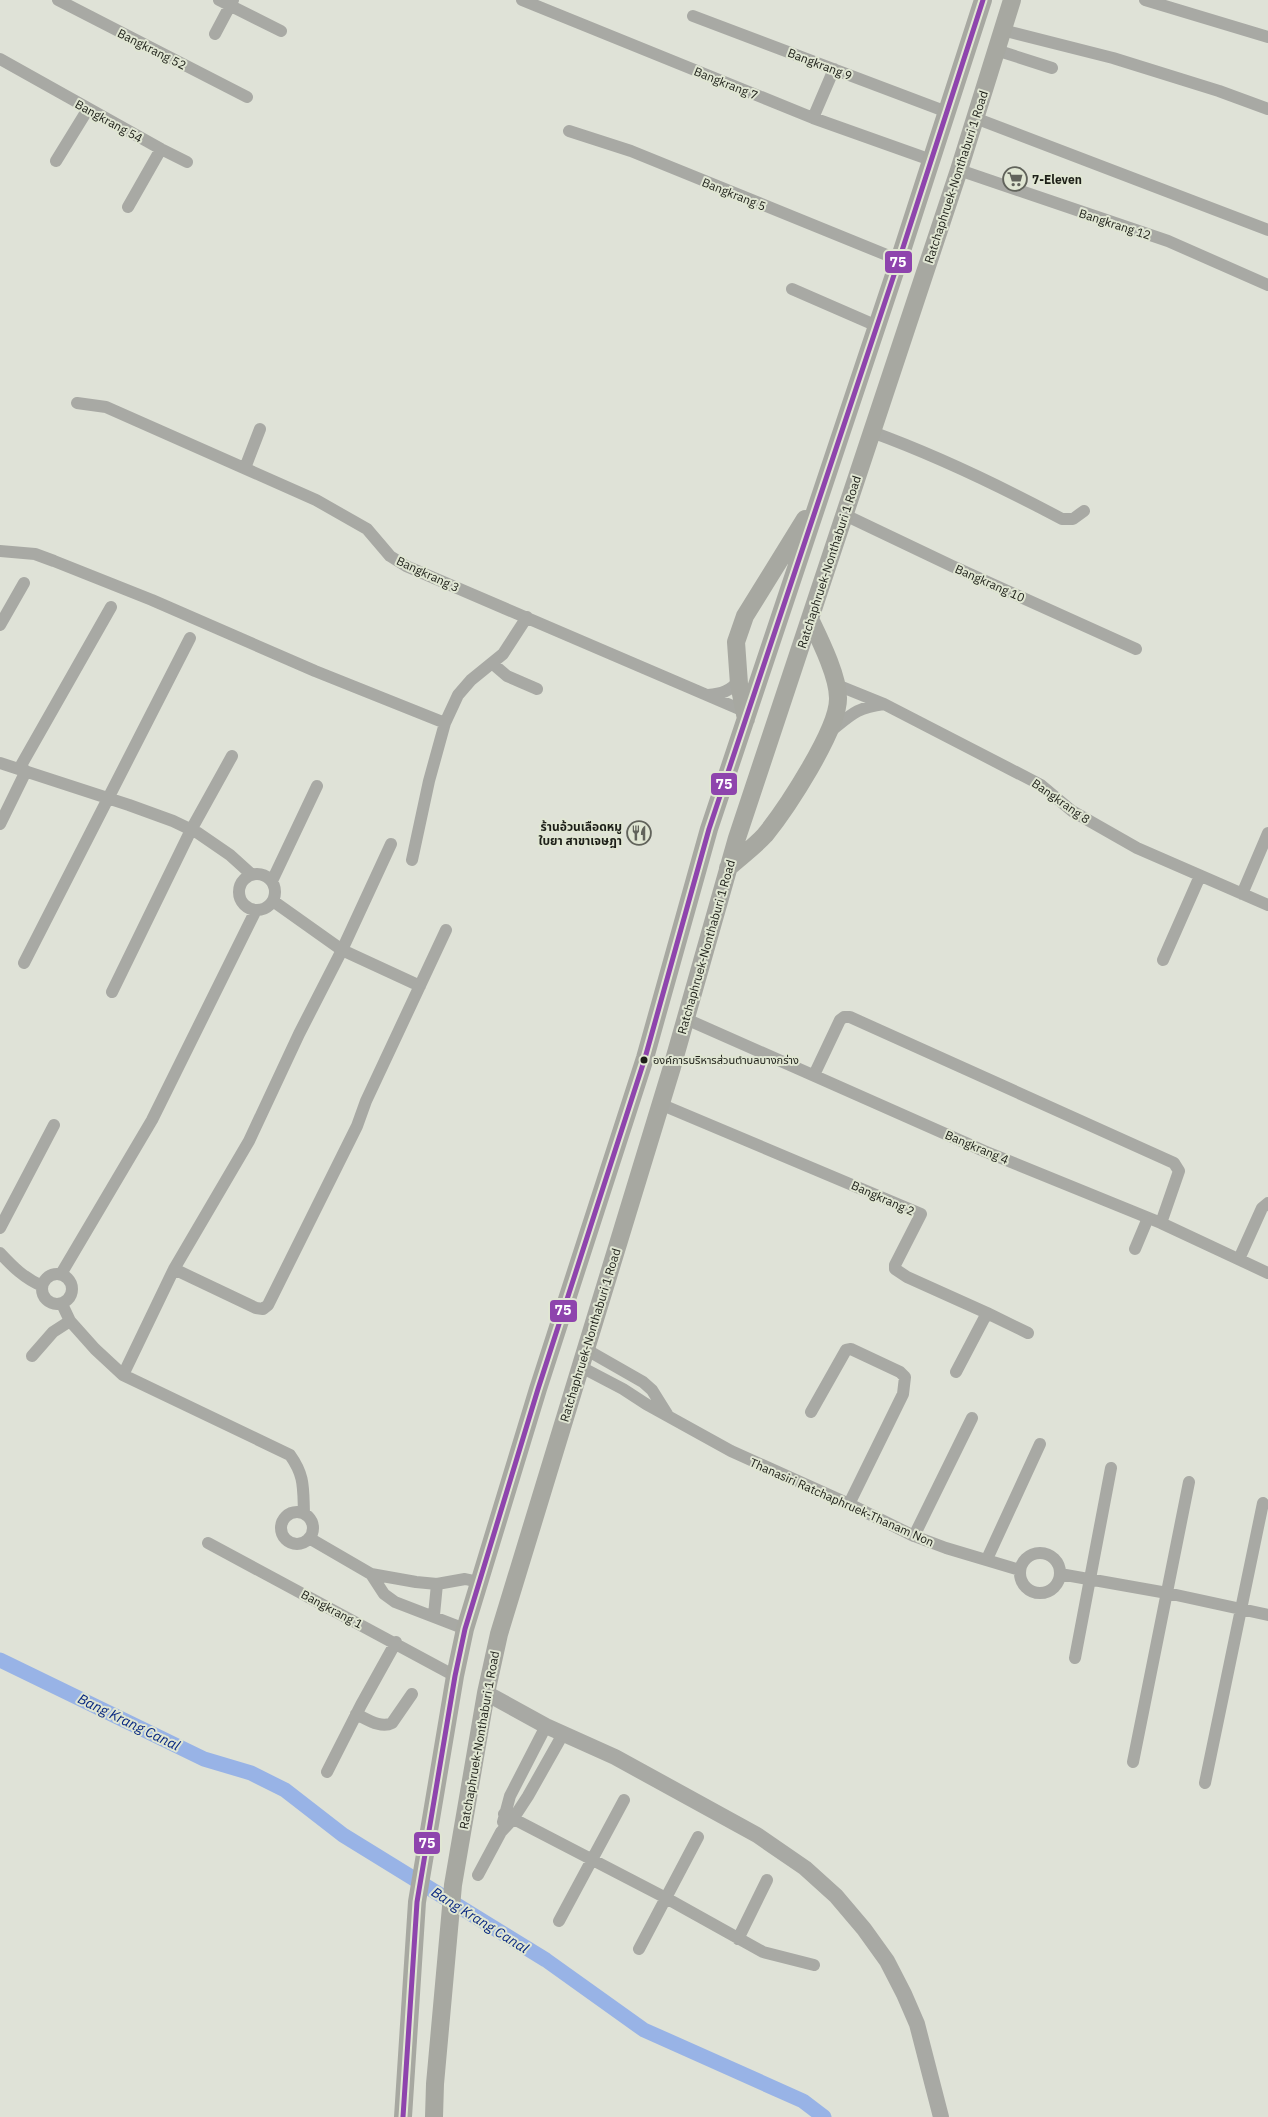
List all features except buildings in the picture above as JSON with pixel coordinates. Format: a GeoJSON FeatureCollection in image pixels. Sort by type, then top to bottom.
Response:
{"type":"FeatureCollection","features":[{"type":"Feature","properties":{"kind":"main road"},"geometry":{"type":"LineString","coordinates":[[403,2117],[417,1902],[455,1676],[466,1629],[538,1389],[645,1058],[709,829],[745,715],[899,260],[983,0]]}},
{"type":"Feature","properties":{"kind":"main road","name":"Ratchaphruek-Nonthaburi 1 Road"},"geometry":{"type":"LineString","coordinates":[[434,2117],[434,2084],[448,1924],[486,1693],[506,1610],[686,1019],[728,868],[959,170],[1012,0]]}},
{"type":"Feature","properties":{"kind":"main road"},"geometry":{"type":"LineString","coordinates":[[745,715],[739,680],[736,642],[745,616],[823,487]]}},
{"type":"Feature","properties":{"kind":"main road"},"geometry":{"type":"LineString","coordinates":[[728,868],[764,835],[814,761],[831,731],[838,700],[837,685],[810,619]]}},
{"type":"Feature","properties":{"kind":"street","name":"Bangkrang 52"},"geometry":{"type":"LineString","coordinates":[[58,0],[247,97]]}},
{"type":"Feature","properties":{"kind":"street","name":"Bangkrang 7"},"geometry":{"type":"LineString","coordinates":[[522,0],[813,118],[932,160]]}},
{"type":"Feature","properties":{"kind":"street"},"geometry":{"type":"LineString","coordinates":[[1145,0],[1268,37]]}},
{"type":"Feature","properties":{"kind":"street"},"geometry":{"type":"LineString","coordinates":[[214,34],[227,2],[280,31]]}},
{"type":"Feature","properties":{"kind":"street","name":"Bangkrang 9"},"geometry":{"type":"LineString","coordinates":[[693,16],[947,112]]}},
{"type":"Feature","properties":{"kind":"street"},"geometry":{"type":"LineString","coordinates":[[1002,30],[1113,58],[1219,91],[1268,109]]}},
{"type":"Feature","properties":{"kind":"street"},"geometry":{"type":"LineString","coordinates":[[996,50],[1052,68]]}},
{"type":"Feature","properties":{"kind":"street","name":"Bangkrang 54"},"geometry":{"type":"LineString","coordinates":[[0,59],[187,162]]}},
{"type":"Feature","properties":{"kind":"street"},"geometry":{"type":"LineString","coordinates":[[813,118],[834,69]]}},
{"type":"Feature","properties":{"kind":"street"},"geometry":{"type":"LineString","coordinates":[[56,161],[88,109]]}},
{"type":"Feature","properties":{"kind":"street"},"geometry":{"type":"LineString","coordinates":[[975,118],[1268,230]]}},
{"type":"Feature","properties":{"kind":"street","name":"Bangkrang 5"},"geometry":{"type":"LineString","coordinates":[[569,131],[631,150],[899,260]]}},
{"type":"Feature","properties":{"kind":"street"},"geometry":{"type":"LineString","coordinates":[[128,207],[161,149]]}},
{"type":"Feature","properties":{"kind":"street","name":"Bangkrang 12"},"geometry":{"type":"LineString","coordinates":[[959,170],[1168,241],[1268,285]]}},
{"type":"Feature","properties":{"kind":"street"},"geometry":{"type":"LineString","coordinates":[[792,290],[877,326]]}},
{"type":"Feature","properties":{"kind":"street","name":"Bangkrang 3"},"geometry":{"type":"LineString","coordinates":[[77,403],[106,407],[316,500],[356,521],[374,535],[378,544],[390,556],[406,566],[708,695],[745,715]]}},
{"type":"Feature","properties":{"kind":"street"},"geometry":{"type":"LineString","coordinates":[[245,468],[260,429]]}},
{"type":"Feature","properties":{"kind":"street"},"geometry":{"type":"LineString","coordinates":[[872,432],[923,451],[993,483],[1062,518],[1074,519],[1084,510]]}},
{"type":"Feature","properties":{"kind":"street","name":"Bangkrang 10"},"geometry":{"type":"LineString","coordinates":[[845,515],[952,566],[1136,649]]}},
{"type":"Feature","properties":{"kind":"street"},"geometry":{"type":"LineString","coordinates":[[0,551],[35,554],[48,558],[152,600],[315,671],[445,722]]}},
{"type":"Feature","properties":{"kind":"street"},"geometry":{"type":"LineString","coordinates":[[0,625],[24,583]]}},
{"type":"Feature","properties":{"kind":"street"},"geometry":{"type":"LineString","coordinates":[[0,824],[23,770],[110,606]]}},
{"type":"Feature","properties":{"kind":"street"},"geometry":{"type":"LineString","coordinates":[[412,860],[429,781],[445,722],[458,695],[471,680],[493,664],[511,644],[527,617]]}},
{"type":"Feature","properties":{"kind":"street"},"geometry":{"type":"LineString","coordinates":[[24,962],[110,798],[190,638]]}},
{"type":"Feature","properties":{"kind":"street"},"geometry":{"type":"LineString","coordinates":[[493,664],[507,676],[537,689]]}},
{"type":"Feature","properties":{"kind":"street"},"geometry":{"type":"LineString","coordinates":[[708,695],[721,694],[734,686],[739,680]]}},
{"type":"Feature","properties":{"kind":"street","name":"Bangkrang 8"},"geometry":{"type":"LineString","coordinates":[[837,685],[884,704],[1041,785],[1072,812],[1137,848],[1268,905]]}},
{"type":"Feature","properties":{"kind":"street"},"geometry":{"type":"LineString","coordinates":[[831,731],[849,715],[864,707],[884,704]]}},
{"type":"Feature","properties":{"kind":"street"},"geometry":{"type":"LineString","coordinates":[[112,992],[191,830],[232,756]]}},
{"type":"Feature","properties":{"kind":"street"},"geometry":{"type":"LineString","coordinates":[[0,763],[110,798],[173,821],[230,855],[251,874]]}},
{"type":"Feature","properties":{"kind":"street"},"geometry":{"type":"LineString","coordinates":[[272,881],[317,786]]}},
{"type":"Feature","properties":{"kind":"street"},"geometry":{"type":"LineString","coordinates":[[1242,894],[1268,833]]}},
{"type":"Feature","properties":{"kind":"street"},"geometry":{"type":"LineString","coordinates":[[123,1375],[174,1269],[248,1141],[342,950],[391,844]]}},
{"type":"Feature","properties":{"kind":"street"},"geometry":{"type":"LineString","coordinates":[[259,873],[266,876],[275,887],[273,901],[263,909],[248,908],[242,902],[239,894],[239,886],[244,878],[251,874],[259,873]]}},
{"type":"Feature","properties":{"kind":"street"},"geometry":{"type":"LineString","coordinates":[[1162,960],[1200,876]]}},
{"type":"Feature","properties":{"kind":"street"},"geometry":{"type":"LineString","coordinates":[[273,901],[342,950],[420,986]]}},
{"type":"Feature","properties":{"kind":"street"},"geometry":{"type":"LineString","coordinates":[[60,1274],[152,1120],[256,910]]}},
{"type":"Feature","properties":{"kind":"street"},"geometry":{"type":"LineString","coordinates":[[174,1269],[256,1308],[263,1308],[268,1305],[357,1126],[366,1101],[446,930]]}},
{"type":"Feature","properties":{"kind":"street"},"geometry":{"type":"LineString","coordinates":[[814,1075],[840,1020],[844,1017],[850,1017],[1174,1163],[1179,1171],[1161,1223]]}},
{"type":"Feature","properties":{"kind":"street","name":"Bangkrang 4"},"geometry":{"type":"LineString","coordinates":[[686,1019],[984,1151],[1161,1223],[1268,1272]]}},
{"type":"Feature","properties":{"kind":"street","name":"Bangkrang 2"},"geometry":{"type":"LineString","coordinates":[[660,1104],[921,1214],[895,1264],[895,1269],[907,1277],[987,1312]]}},
{"type":"Feature","properties":{"kind":"street"},"geometry":{"type":"LineString","coordinates":[[0,1228],[54,1124]]}},
{"type":"Feature","properties":{"kind":"street"},"geometry":{"type":"LineString","coordinates":[[1239,1259],[1262,1208],[1268,1203]]}},
{"type":"Feature","properties":{"kind":"street"},"geometry":{"type":"LineString","coordinates":[[1135,1250],[1148,1218]]}},
{"type":"Feature","properties":{"kind":"street"},"geometry":{"type":"LineString","coordinates":[[0,1253],[20,1274],[42,1286],[45,1298],[50,1303],[62,1304],[68,1300],[73,1289],[69,1279],[60,1274],[50,1276],[42,1286]]}},
{"type":"Feature","properties":{"kind":"street"},"geometry":{"type":"LineString","coordinates":[[62,1304],[70,1321],[94,1349],[123,1375],[290,1454],[299,1468],[302,1479],[304,1513],[312,1524],[312,1534],[300,1543],[295,1544],[286,1540],[281,1531],[285,1517],[294,1512],[304,1513]]}},
{"type":"Feature","properties":{"kind":"street"},"geometry":{"type":"LineString","coordinates":[[956,1372],[987,1312],[1028,1333]]}},
{"type":"Feature","properties":{"kind":"street"},"geometry":{"type":"LineString","coordinates":[[32,1356],[53,1332],[70,1321]]}},
{"type":"Feature","properties":{"kind":"street"},"geometry":{"type":"LineString","coordinates":[[811,1412],[846,1350],[851,1349],[900,1372],[905,1377],[903,1394],[849,1504]]}},
{"type":"Feature","properties":{"kind":"street"},"geometry":{"type":"LineString","coordinates":[[586,1350],[643,1382],[652,1390],[670,1418]]}},
{"type":"Feature","properties":{"kind":"street","name":"Thanasiri Ratchaphruek-Thanam Non"},"geometry":{"type":"LineString","coordinates":[[581,1368],[624,1389],[670,1418],[731,1451],[849,1504],[914,1536],[946,1548],[1020,1570]]}},
{"type":"Feature","properties":{"kind":"street"},"geometry":{"type":"LineString","coordinates":[[914,1536],[972,1418]]}},
{"type":"Feature","properties":{"kind":"street"},"geometry":{"type":"LineString","coordinates":[[987,1559],[1040,1444]]}},
{"type":"Feature","properties":{"kind":"street"},"geometry":{"type":"LineString","coordinates":[[1074,1658],[1111,1468]]}},
{"type":"Feature","properties":{"kind":"street"},"geometry":{"type":"LineString","coordinates":[[1133,1762],[1189,1482]]}},
{"type":"Feature","properties":{"kind":"street"},"geometry":{"type":"LineString","coordinates":[[1205,1783],[1262,1503]]}},
{"type":"Feature","properties":{"kind":"street"},"geometry":{"type":"LineString","coordinates":[[309,1538],[371,1574],[437,1584],[465,1580],[479,1582]]}},
{"type":"Feature","properties":{"kind":"street","name":"Bangkrang 1"},"geometry":{"type":"LineString","coordinates":[[208,1543],[396,1642],[455,1676]]}},
{"type":"Feature","properties":{"kind":"street"},"geometry":{"type":"LineString","coordinates":[[1042,1553],[1050,1555],[1055,1560],[1060,1574],[1055,1586],[1044,1593],[1037,1593],[1031,1591],[1022,1582],[1020,1570],[1028,1557],[1042,1553]]}},
{"type":"Feature","properties":{"kind":"street"},"geometry":{"type":"LineString","coordinates":[[371,1574],[384,1594],[395,1602],[466,1629]]}},
{"type":"Feature","properties":{"kind":"street"},"geometry":{"type":"LineString","coordinates":[[1060,1574],[1268,1615]]}},
{"type":"Feature","properties":{"kind":"street"},"geometry":{"type":"LineString","coordinates":[[434,1616],[437,1584]]}},
{"type":"Feature","properties":{"kind":"street"},"geometry":{"type":"LineString","coordinates":[[327,1772],[356,1714],[396,1642]]}},
{"type":"Feature","properties":{"kind":"street"},"geometry":{"type":"LineString","coordinates":[[486,1693],[546,1726],[615,1757],[757,1835],[805,1868],[836,1896],[864,1928],[887,1961],[904,1994],[917,2024],[941,2117]]}},
{"type":"Feature","properties":{"kind":"street"},"geometry":{"type":"LineString","coordinates":[[356,1714],[382,1725],[388,1725],[392,1723],[412,1694]]}},
{"type":"Feature","properties":{"kind":"street"},"geometry":{"type":"LineString","coordinates":[[508,1816],[510,1796],[546,1726]]}},
{"type":"Feature","properties":{"kind":"street"},"geometry":{"type":"LineString","coordinates":[[478,1874],[508,1816],[563,1734]]}},
{"type":"Feature","properties":{"kind":"street"},"geometry":{"type":"LineString","coordinates":[[559,1922],[624,1800]]}},
{"type":"Feature","properties":{"kind":"street"},"geometry":{"type":"LineString","coordinates":[[508,1816],[666,1898],[763,1952],[814,1965]]}},
{"type":"Feature","properties":{"kind":"street"},"geometry":{"type":"LineString","coordinates":[[639,1949],[698,1836]]}},
{"type":"Feature","properties":{"kind":"street"},"geometry":{"type":"LineString","coordinates":[[738,1939],[767,1880]]}},
{"type":"Feature","properties":{"kind":"waterway","name":"Bang Krang Canal"},"geometry":{"type":"LineString","coordinates":[[0,1660],[204,1759],[251,1773],[285,1790],[343,1835],[546,1960],[644,2030],[803,2101],[824,2117]]}},
{"type":"Feature","properties":{"kind":"transit line","name":"75"},"geometry":{"type":"LineString","coordinates":[[403,2117],[417,1902],[455,1676],[465,1629],[538,1389],[645,1058],[709,829],[899,260],[983,0]]}},
{"type":"Feature","properties":{"kind":"place","name":"7-Eleven"},"geometry":{"type":"Point","coordinates":[1015,179]}},
{"type":"Feature","properties":{"kind":"place","name":"ร้านอ้วนเลือดหมู ใบยา สาขาเจษฎา"},"geometry":{"type":"Point","coordinates":[639,833]}},
{"type":"Feature","properties":{"kind":"place","name":"องค์การบริหารส่วนตำบลบางกร่าง"},"geometry":{"type":"Point","coordinates":[644,1060]}}]}
